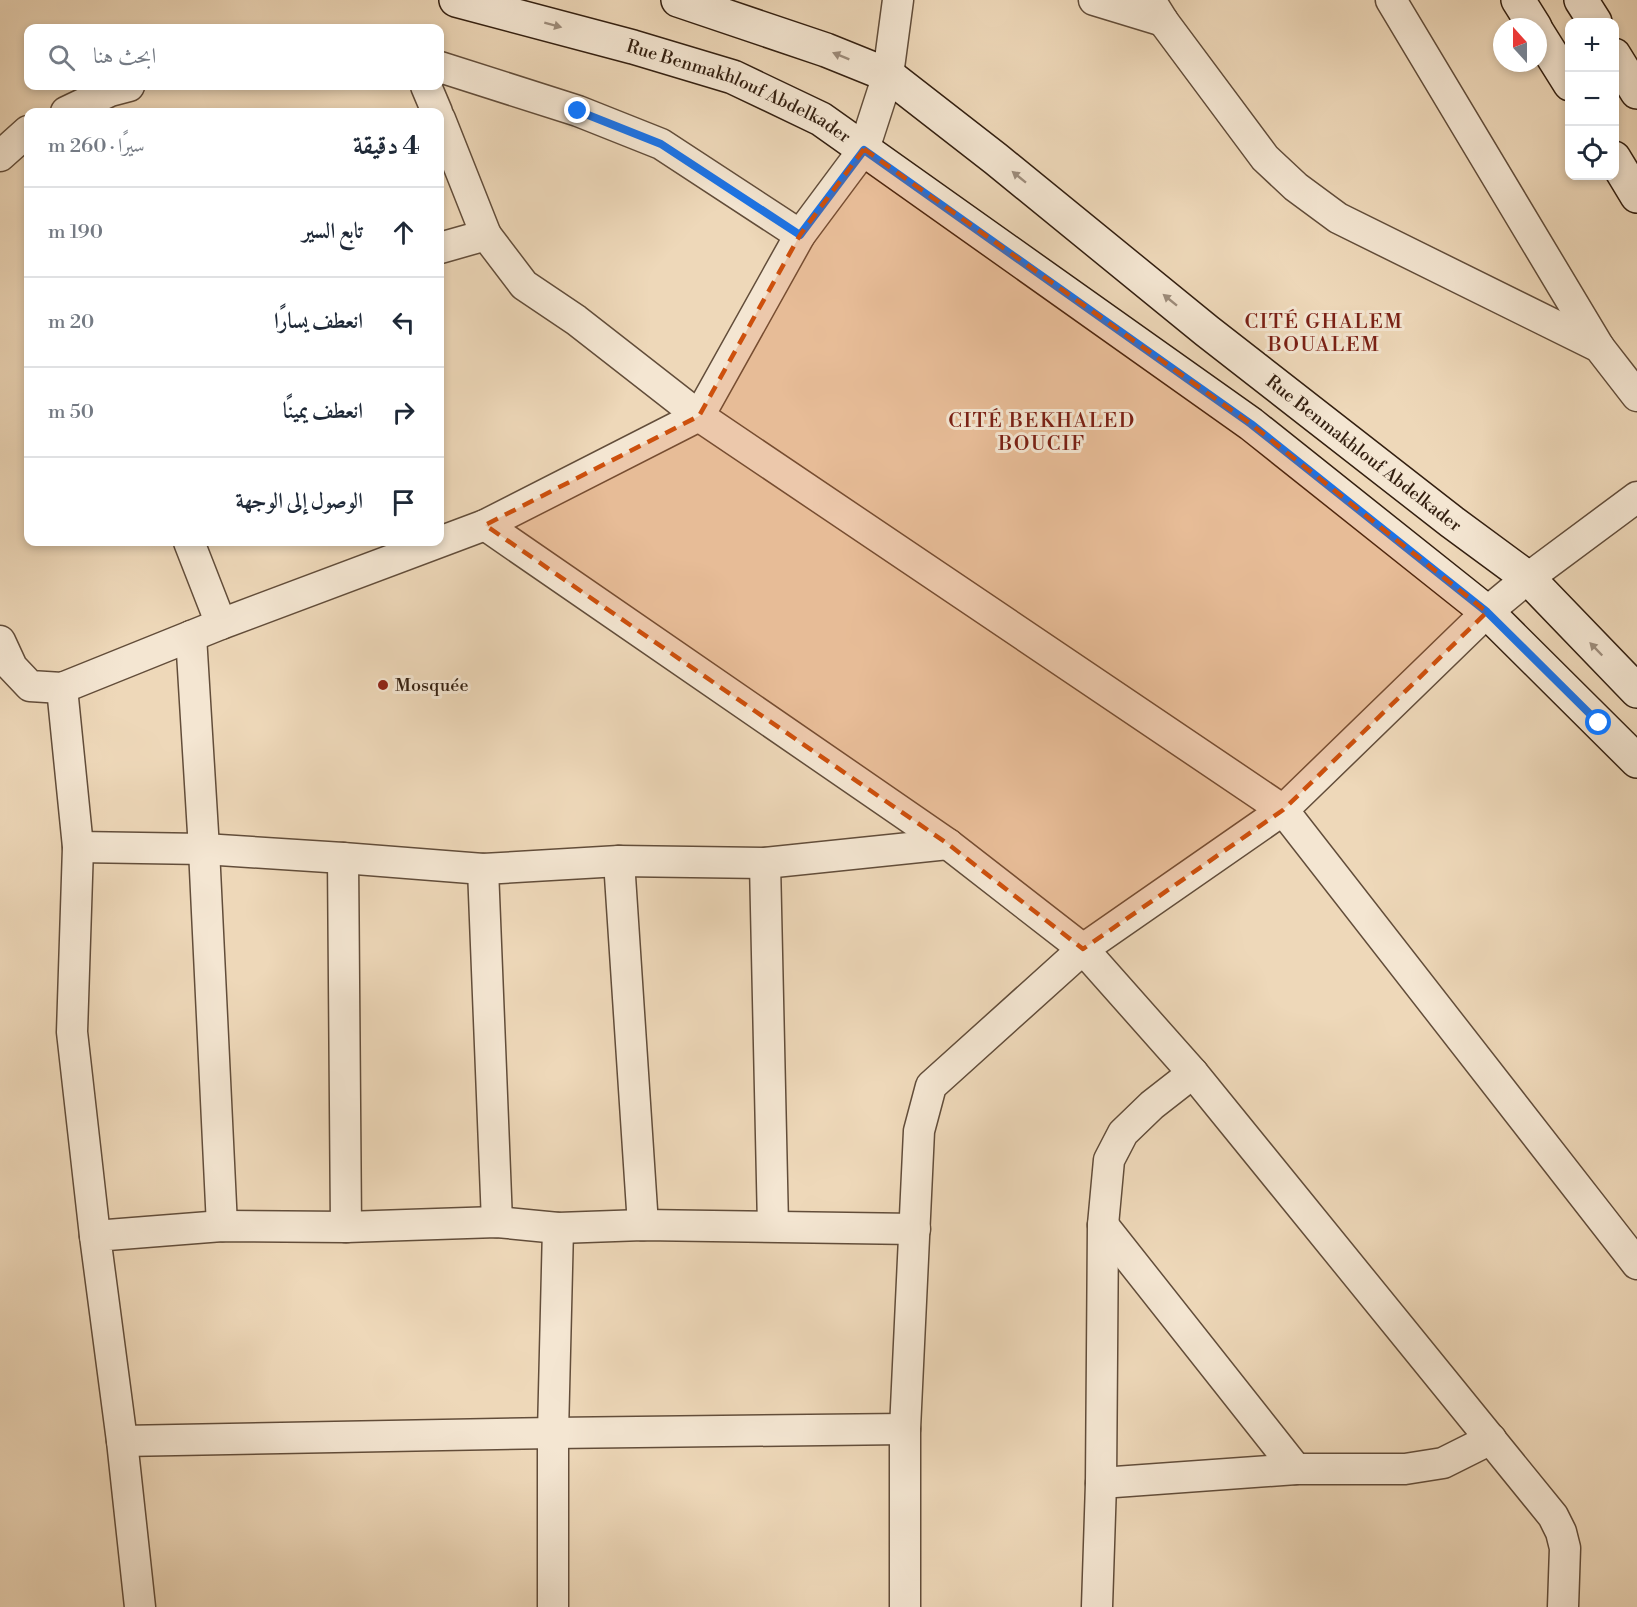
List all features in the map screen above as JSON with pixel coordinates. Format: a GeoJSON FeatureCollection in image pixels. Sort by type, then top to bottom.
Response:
{"type":"FeatureCollection","features":[{"type":"Feature","properties":{"kind":"street","name":"Rue Benmakhlouf Abdelkader"},"geometry":{"type":"LineString","coordinates":[[456,0],[622,44],[733,77],[821,119],[1251,424],[1487,612],[1637,761]]}},
{"type":"Feature","properties":{"kind":"street","name":"Rue Benmakhlouf Abdelkader"},"geometry":{"type":"LineString","coordinates":[[678,0],[826,50],[888,75],[996,159],[1207,331],[1452,522],[1528,578],[1636,690]]}},
{"type":"Feature","properties":{"kind":"street"},"geometry":{"type":"LineString","coordinates":[[444,540],[485,525],[699,416],[800,235],[864,150],[888,75],[898,0]]}},
{"type":"Feature","properties":{"kind":"street"},"geometry":{"type":"LineString","coordinates":[[1094,0],[1156,11],[1265,158],[1296,187],[1338,218],[1599,347]]}},
{"type":"Feature","properties":{"kind":"street"},"geometry":{"type":"LineString","coordinates":[[1391,0],[1599,347],[1637,396]]}},
{"type":"Feature","properties":{"kind":"street"},"geometry":{"type":"LineString","coordinates":[[1518,0],[1529,18]]}},
{"type":"Feature","properties":{"kind":"street"},"geometry":{"type":"LineString","coordinates":[[1581,0],[1592,18]]}},
{"type":"Feature","properties":{"kind":"street"},"geometry":{"type":"LineString","coordinates":[[1547,48],[1565,77]]}},
{"type":"Feature","properties":{"kind":"street"},"geometry":{"type":"LineString","coordinates":[[1619,63],[1637,92]]}},
{"type":"Feature","properties":{"kind":"street"},"geometry":{"type":"LineString","coordinates":[[444,68],[578,111],[661,144],[800,235]]}},
{"type":"Feature","properties":{"kind":"street"},"geometry":{"type":"LineString","coordinates":[[74,108],[114,90]]}},
{"type":"Feature","properties":{"kind":"street"},"geometry":{"type":"LineString","coordinates":[[428,90],[435,108]]}},
{"type":"Feature","properties":{"kind":"street"},"geometry":{"type":"LineString","coordinates":[[444,129],[486,235],[524,285],[576,320],[699,416],[1283,810],[1637,1264]]}},
{"type":"Feature","properties":{"kind":"street"},"geometry":{"type":"LineString","coordinates":[[0,156],[24,135]]}},
{"type":"Feature","properties":{"kind":"street"},"geometry":{"type":"LineString","coordinates":[[1619,166],[1637,196]]}},
{"type":"Feature","properties":{"kind":"street"},"geometry":{"type":"LineString","coordinates":[[444,247],[486,235]]}},
{"type":"Feature","properties":{"kind":"street"},"geometry":{"type":"LineString","coordinates":[[1176,371],[1207,331]]}},
{"type":"Feature","properties":{"kind":"street"},"geometry":{"type":"LineString","coordinates":[[905,1607],[906,1429],[919,1131],[931,1086],[1083,949],[1283,810],[1487,612],[1528,578],[1637,497]]}},
{"type":"Feature","properties":{"kind":"street"},"geometry":{"type":"LineString","coordinates":[[485,525],[948,844],[1083,949],[1193,1073],[1553,1516],[1561,1532],[1565,1548],[1563,1607]]}},
{"type":"Feature","properties":{"kind":"street"},"geometry":{"type":"LineString","coordinates":[[191,546],[221,624]]}},
{"type":"Feature","properties":{"kind":"street"},"geometry":{"type":"LineString","coordinates":[[0,641],[12,667],[30,686],[62,688],[221,624],[429,546]]}},
{"type":"Feature","properties":{"kind":"street"},"geometry":{"type":"LineString","coordinates":[[191,636],[204,849],[222,1226]]}},
{"type":"Feature","properties":{"kind":"street"},"geometry":{"type":"LineString","coordinates":[[62,688],[78,847],[72,1032],[140,1607]]}},
{"type":"Feature","properties":{"kind":"street"},"geometry":{"type":"LineString","coordinates":[[1599,723],[1636,690]]}},
{"type":"Feature","properties":{"kind":"street"},"geometry":{"type":"LineString","coordinates":[[78,847],[204,849],[483,869],[619,861],[765,864],[948,844]]}},
{"type":"Feature","properties":{"kind":"street"},"geometry":{"type":"LineString","coordinates":[[343,858],[346,1227]]}},
{"type":"Feature","properties":{"kind":"street"},"geometry":{"type":"LineString","coordinates":[[619,861],[643,1225]]}},
{"type":"Feature","properties":{"kind":"street"},"geometry":{"type":"LineString","coordinates":[[765,864],[773,1226]]}},
{"type":"Feature","properties":{"kind":"street"},"geometry":{"type":"LineString","coordinates":[[483,869],[497,1222]]}},
{"type":"Feature","properties":{"kind":"street"},"geometry":{"type":"LineString","coordinates":[[1097,1607],[1101,1483],[1103,1226],[1109,1160],[1123,1133],[1152,1105],[1193,1073]]}},
{"type":"Feature","properties":{"kind":"street"},"geometry":{"type":"LineString","coordinates":[[95,1236],[222,1226],[346,1227],[497,1222],[558,1228],[643,1225],[915,1229]]}},
{"type":"Feature","properties":{"kind":"street"},"geometry":{"type":"LineString","coordinates":[[1103,1226],[1296,1469]]}},
{"type":"Feature","properties":{"kind":"street"},"geometry":{"type":"LineString","coordinates":[[553,1607],[553,1433],[558,1228]]}},
{"type":"Feature","properties":{"kind":"street"},"geometry":{"type":"LineString","coordinates":[[122,1441],[906,1429]]}},
{"type":"Feature","properties":{"kind":"street"},"geometry":{"type":"LineString","coordinates":[[1101,1483],[1296,1469],[1405,1469],[1443,1463],[1491,1439]]}},
{"type":"Feature","properties":{"kind":"highlighted area"},"geometry":{"type":"Polygon","coordinates":[[[864,149],[1251,424],[1487,612],[1283,810],[1083,949],[948,844],[485,525],[699,416],[800,235],[864,149]]]}},
{"type":"Feature","properties":{"kind":"place","name":"Mosquée"},"geometry":{"type":"Point","coordinates":[383,685]}},
{"type":"Feature","properties":{"kind":"district","name":"CITÉ GHALEM BOUALEM"},"geometry":{"type":"Point","coordinates":[1324,332]}},
{"type":"Feature","properties":{"kind":"district","name":"CITÉ BEKHALED BOUCIF"},"geometry":{"type":"Point","coordinates":[1042,432]}},
{"type":"Feature","properties":{"kind":"route"},"geometry":{"type":"LineString","coordinates":[[578,111],[661,144],[800,235],[864,150],[1251,424],[1487,612],[1599,723]]}}]}
